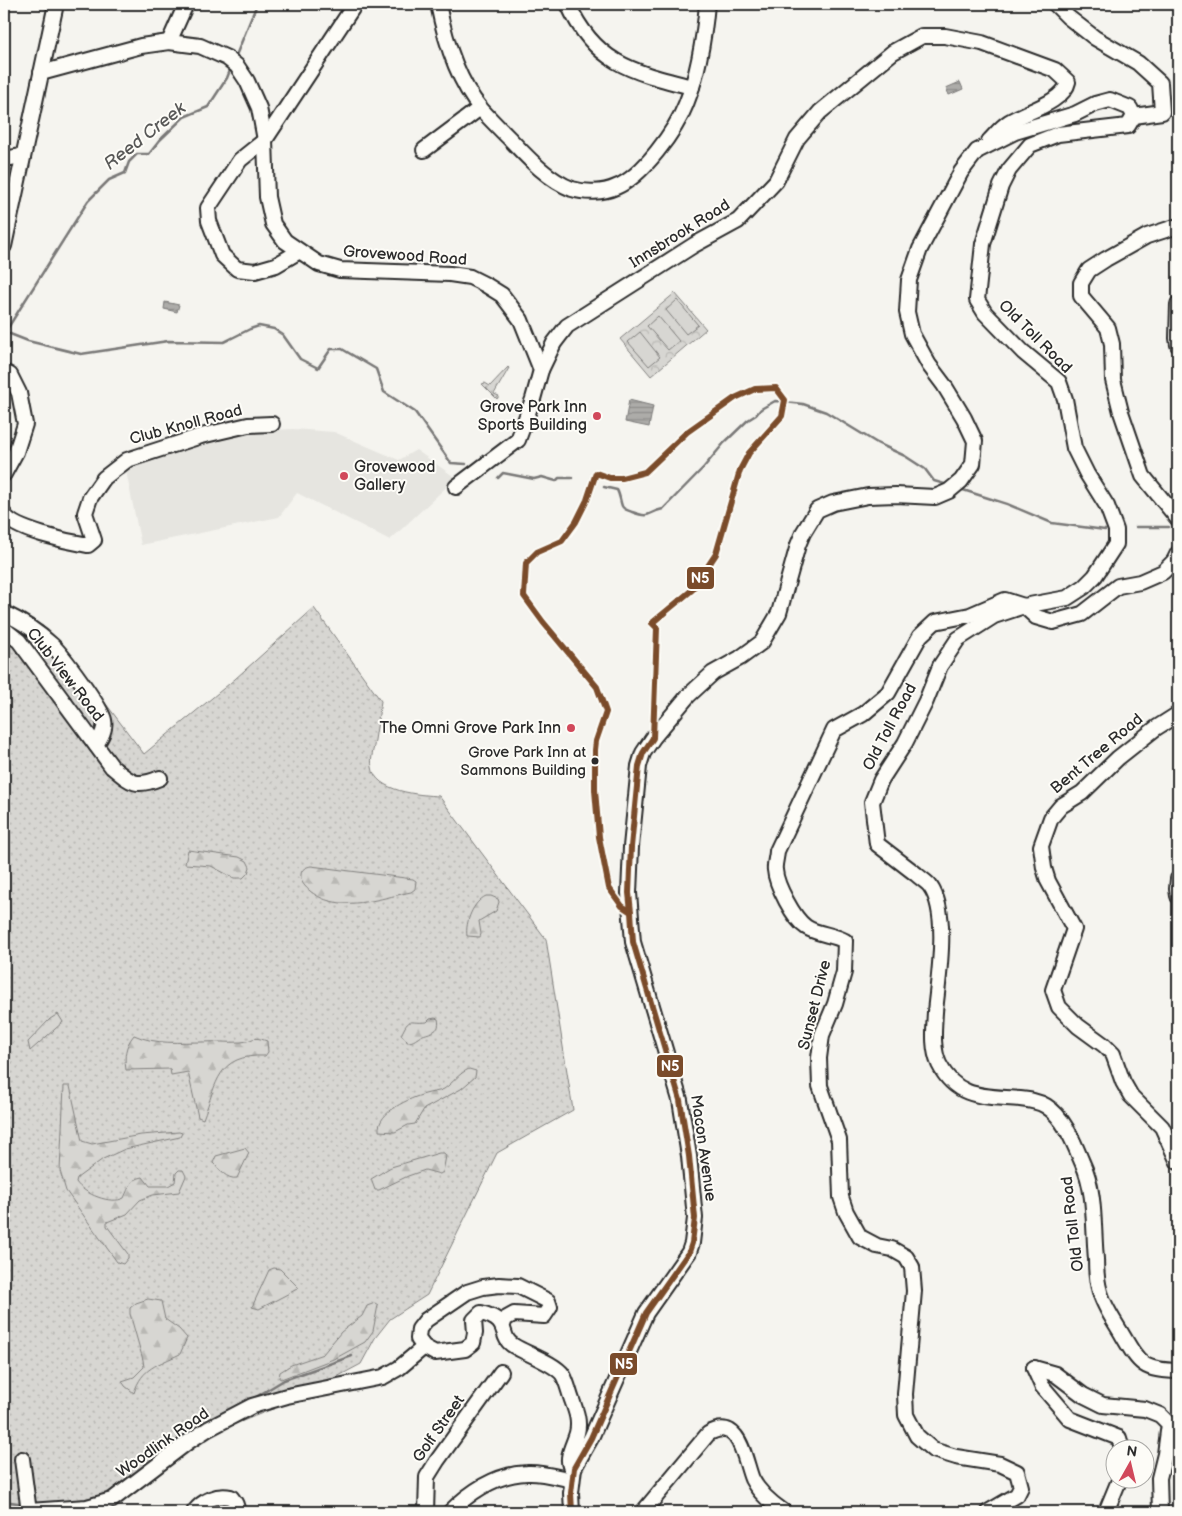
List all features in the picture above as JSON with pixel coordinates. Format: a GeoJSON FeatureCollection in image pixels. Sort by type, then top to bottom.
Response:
{"type":"FeatureCollection","features":[{"type":"Feature","properties":{"kind":"street"},"geometry":{"type":"LineString","coordinates":[[4,246],[56,4]]}},
{"type":"Feature","properties":{"kind":"street"},"geometry":{"type":"LineString","coordinates":[[169,42],[186,4]]}},
{"type":"Feature","properties":{"kind":"street"},"geometry":{"type":"LineString","coordinates":[[298,252],[276,265],[256,271],[237,269],[222,255],[209,221],[208,208],[240,160],[265,140],[355,4]]}},
{"type":"Feature","properties":{"kind":"street"},"geometry":{"type":"LineString","coordinates":[[438,4],[449,48],[463,79],[480,108],[544,171],[562,185],[586,192],[603,191],[617,187],[633,176],[649,161],[677,122],[692,87],[702,45],[707,4]]}},
{"type":"Feature","properties":{"kind":"street"},"geometry":{"type":"LineString","coordinates":[[568,4],[581,27],[594,44],[609,57],[625,67],[692,87]]}},
{"type":"Feature","properties":{"kind":"street"},"geometry":{"type":"LineString","coordinates":[[984,147],[1015,132],[1075,114],[1094,104],[1110,100],[1130,108],[1134,116],[1162,112],[1160,83],[1138,63],[1095,38],[1054,4]]}},
{"type":"Feature","properties":{"kind":"street","name":"Innsbrook Road"},"geometry":{"type":"LineString","coordinates":[[456,487],[518,440],[541,370],[554,343],[567,326],[694,245],[738,221],[776,181],[797,139],[820,112],[893,52],[922,36],[944,36],[982,43],[1055,70],[1068,82],[1067,87],[1062,93],[1048,103],[1009,122],[984,147]]}},
{"type":"Feature","properties":{"kind":"street","name":"Grovewood Road"},"geometry":{"type":"LineString","coordinates":[[41,73],[141,46],[169,42],[200,46],[232,62],[247,81],[259,108],[265,140],[267,197],[273,224],[285,241],[298,252],[319,264],[340,270],[450,274],[470,278],[486,285],[502,296],[521,320],[541,370]]}},
{"type":"Feature","properties":{"kind":"street"},"geometry":{"type":"LineString","coordinates":[[424,150],[480,108]]}},
{"type":"Feature","properties":{"kind":"street","name":"Old Toll Road"},"geometry":{"type":"LineString","coordinates":[[1134,116],[1128,126],[1058,134],[1030,145],[1009,170],[1001,186],[983,244],[977,300],[986,314],[1023,352],[1059,382],[1065,399],[1074,448],[1087,474],[1107,506],[1116,530],[1116,544],[1096,576],[1068,598],[1024,606],[994,616],[958,639],[940,666],[909,735],[882,780],[872,802],[877,844],[930,886],[940,906],[941,948],[933,1036],[939,1064],[948,1078],[957,1087],[968,1093],[985,1097],[1029,1100],[1045,1106],[1056,1114],[1088,1176],[1096,1268],[1103,1299],[1128,1344],[1142,1364],[1160,1371],[1178,1371]]}},
{"type":"Feature","properties":{"kind":"street","name":"Macon Avenue"},"geometry":{"type":"LineString","coordinates":[[572,1512],[573,1474],[591,1438],[646,1312],[689,1252],[695,1218],[689,1156],[680,1100],[633,942],[629,893],[631,847],[639,766],[643,753],[653,738],[688,696],[713,674],[762,642],[779,613],[798,545],[817,510],[833,503],[868,496],[935,497],[949,491],[962,481],[972,464],[975,441],[964,418],[929,365],[912,334],[907,312],[909,280],[920,249],[961,172],[977,150],[984,147]]}},
{"type":"Feature","properties":{"kind":"street"},"geometry":{"type":"LineString","coordinates":[[4,159],[22,156]]}},
{"type":"Feature","properties":{"kind":"street"},"geometry":{"type":"LineString","coordinates":[[1178,226],[1147,236],[1090,270],[1081,283],[1081,296],[1108,328],[1112,344],[1113,380],[1121,412],[1143,476],[1178,519]]}},
{"type":"Feature","properties":{"kind":"street"},"geometry":{"type":"LineString","coordinates":[[1178,304],[1178,344]]}},
{"type":"Feature","properties":{"kind":"street"},"geometry":{"type":"LineString","coordinates":[[4,372],[10,375],[19,392],[25,424],[16,452],[4,474]]}},
{"type":"Feature","properties":{"kind":"street","name":"Club Knoll Road"},"geometry":{"type":"LineString","coordinates":[[4,514],[6,518],[30,531],[88,545],[94,540],[85,513],[90,498],[104,478],[127,460],[201,436],[248,425],[272,424]]}},
{"type":"Feature","properties":{"kind":"street","name":"Sunset Drive"},"geometry":{"type":"LineString","coordinates":[[988,1512],[1017,1495],[1021,1487],[1017,1472],[1000,1464],[956,1457],[933,1450],[917,1436],[906,1415],[905,1394],[914,1290],[912,1267],[906,1257],[892,1249],[877,1246],[860,1237],[846,1212],[841,1197],[839,1140],[820,1086],[819,1058],[822,1035],[835,1004],[844,972],[845,941],[838,936],[824,936],[805,927],[783,895],[775,871],[777,851],[834,730],[863,714],[888,693],[920,636],[935,622],[970,615],[1005,600],[1024,606],[1036,616],[1052,622],[1082,614],[1118,586],[1140,582],[1163,572],[1174,561],[1178,553]]}},
{"type":"Feature","properties":{"kind":"street","name":"Club View Road"},"geometry":{"type":"LineString","coordinates":[[4,613],[30,628],[53,646],[94,700],[103,714],[104,722],[103,732],[96,745]]}},
{"type":"Feature","properties":{"kind":"street","name":"Club View Road"},"geometry":{"type":"LineString","coordinates":[[4,629],[19,641],[112,768],[128,781],[136,784],[149,783],[160,778]]}},
{"type":"Feature","properties":{"kind":"street","name":"Bent Tree Road"},"geometry":{"type":"LineString","coordinates":[[1178,714],[1156,728],[1118,758],[1082,793],[1061,806],[1051,818],[1041,846],[1048,881],[1074,929],[1053,990],[1059,1007],[1078,1026],[1104,1045],[1112,1054],[1123,1082],[1131,1096],[1162,1127],[1178,1162]]}},
{"type":"Feature","properties":{"kind":"street"},"geometry":{"type":"LineString","coordinates":[[1178,879],[1178,896]]}},
{"type":"Feature","properties":{"kind":"street"},"geometry":{"type":"LineString","coordinates":[[450,1512],[464,1498],[479,1488],[505,1477],[526,1472],[573,1474],[568,1460],[577,1432],[578,1416],[562,1374],[547,1363],[512,1345],[506,1336],[503,1324],[505,1319],[514,1314],[544,1316],[550,1307],[548,1301],[518,1286],[499,1285],[482,1287],[467,1292],[426,1320],[420,1329],[418,1339],[424,1347],[435,1353],[465,1349],[472,1343],[475,1333],[474,1320],[481,1314],[492,1316],[503,1324]]}},
{"type":"Feature","properties":{"kind":"street","name":"Woodlink Road"},"geometry":{"type":"LineString","coordinates":[[29,1512],[87,1507],[112,1500],[188,1442],[208,1429],[252,1406],[287,1396],[383,1377],[399,1368],[424,1347]]}},
{"type":"Feature","properties":{"kind":"street"},"geometry":{"type":"LineString","coordinates":[[1119,1438],[1070,1419],[1042,1386],[1034,1368],[1055,1374],[1083,1395],[1103,1405],[1145,1409],[1160,1415],[1169,1424],[1165,1454],[1159,1478],[1160,1512]]}},
{"type":"Feature","properties":{"kind":"street","name":"Golf Street"},"geometry":{"type":"LineString","coordinates":[[426,1512],[427,1477],[501,1372]]}},
{"type":"Feature","properties":{"kind":"street"},"geometry":{"type":"LineString","coordinates":[[643,1512],[708,1434],[715,1430],[725,1429],[734,1434],[745,1452],[753,1480],[766,1500],[784,1512]]}},
{"type":"Feature","properties":{"kind":"street"},"geometry":{"type":"LineString","coordinates":[[22,1459],[29,1512]]}},
{"type":"Feature","properties":{"kind":"street"},"geometry":{"type":"LineString","coordinates":[[1106,1512],[1116,1488]]}},
{"type":"Feature","properties":{"kind":"street"},"geometry":{"type":"LineString","coordinates":[[194,1512],[204,1502],[223,1495],[231,1497],[235,1502],[236,1512]]}},
{"type":"Feature","properties":{"kind":"shaded area"},"geometry":{"type":"Polygon","coordinates":[[[960,82],[963,89],[949,95],[946,88],[960,82]]]}},
{"type":"Feature","properties":{"kind":"shaded area"},"geometry":{"type":"Polygon","coordinates":[[[165,302],[179,305],[177,312],[164,309],[165,302]]]}},
{"type":"Feature","properties":{"kind":"shaded area"},"geometry":{"type":"Polygon","coordinates":[[[629,400],[653,406],[649,427],[625,422],[629,400]]]}},
{"type":"Feature","properties":{"kind":"shaded area"},"geometry":{"type":"Polygon","coordinates":[[[293,429],[334,432],[399,460],[416,450],[456,478],[390,540],[297,493],[279,517],[141,545],[125,466],[151,455],[253,431],[293,429]]]}},
{"type":"Feature","properties":{"kind":"green space"},"geometry":{"type":"Polygon","coordinates":[[[675,293],[706,329],[651,376],[620,339],[675,293]]]}},
{"type":"Feature","properties":{"kind":"green space"},"geometry":{"type":"Polygon","coordinates":[[[677,300],[698,325],[686,334],[666,310],[677,300]]]}},
{"type":"Feature","properties":{"kind":"green space"},"geometry":{"type":"Polygon","coordinates":[[[658,316],[679,341],[668,350],[647,326],[658,316]]]}},
{"type":"Feature","properties":{"kind":"green space"},"geometry":{"type":"Polygon","coordinates":[[[640,332],[660,357],[649,366],[628,342],[640,332]]]}},
{"type":"Feature","properties":{"kind":"green space"},"geometry":{"type":"Polygon","coordinates":[[[508,367],[494,394],[499,396],[497,399],[482,384],[485,383],[490,386],[508,367]]]}},
{"type":"Feature","properties":{"kind":"green space"},"geometry":{"type":"Polygon","coordinates":[[[4,606],[43,626],[62,646],[144,754],[235,679],[314,608],[381,701],[371,760],[375,775],[381,782],[399,790],[421,795],[439,796],[546,939],[573,1110],[497,1153],[427,1295],[390,1319],[375,1338],[361,1364],[292,1401],[206,1436],[90,1512],[4,1512],[4,606]]]}},
{"type":"Feature","properties":{"kind":"green space"},"geometry":{"type":"Polygon","coordinates":[[[188,850],[239,857],[247,861],[250,867],[248,873],[243,878],[234,878],[211,866],[185,864],[188,850]]]}},
{"type":"Feature","properties":{"kind":"green space"},"geometry":{"type":"Polygon","coordinates":[[[311,866],[413,879],[416,881],[415,889],[411,892],[360,903],[330,901],[316,895],[303,884],[301,879],[302,871],[311,866]]]}},
{"type":"Feature","properties":{"kind":"green space"},"geometry":{"type":"Polygon","coordinates":[[[486,896],[498,899],[496,911],[479,921],[480,937],[467,936],[467,925],[471,913],[477,903],[486,896]]]}},
{"type":"Feature","properties":{"kind":"green space"},"geometry":{"type":"Polygon","coordinates":[[[58,1014],[63,1022],[30,1051],[28,1042],[50,1019],[58,1014]]]}},
{"type":"Feature","properties":{"kind":"green space"},"geometry":{"type":"Polygon","coordinates":[[[435,1018],[438,1019],[439,1023],[437,1029],[414,1041],[407,1042],[401,1035],[406,1025],[410,1022],[427,1022],[435,1018]]]}},
{"type":"Feature","properties":{"kind":"green space"},"geometry":{"type":"Polygon","coordinates":[[[134,1035],[168,1042],[236,1042],[258,1038],[267,1041],[268,1052],[265,1056],[237,1060],[221,1073],[203,1119],[198,1117],[188,1072],[171,1075],[170,1069],[126,1070],[126,1051],[134,1035]]]}},
{"type":"Feature","properties":{"kind":"green space"},"geometry":{"type":"Polygon","coordinates":[[[469,1069],[476,1071],[475,1077],[461,1089],[424,1109],[415,1124],[408,1125],[395,1132],[379,1131],[383,1118],[403,1102],[444,1089],[469,1069]]]}},
{"type":"Feature","properties":{"kind":"green space"},"geometry":{"type":"Polygon","coordinates":[[[64,1086],[70,1086],[82,1141],[92,1144],[141,1135],[182,1133],[180,1137],[125,1149],[103,1159],[77,1178],[76,1182],[85,1191],[105,1199],[119,1200],[124,1198],[131,1184],[139,1178],[143,1177],[150,1186],[168,1186],[175,1182],[176,1173],[179,1170],[183,1170],[186,1176],[179,1192],[153,1195],[140,1200],[127,1214],[107,1222],[107,1226],[128,1254],[128,1258],[123,1264],[117,1262],[66,1191],[60,1171],[64,1086]]]}},
{"type":"Feature","properties":{"kind":"green space"},"geometry":{"type":"Polygon","coordinates":[[[245,1148],[249,1153],[237,1178],[227,1176],[213,1163],[216,1156],[245,1148]]]}},
{"type":"Feature","properties":{"kind":"green space"},"geometry":{"type":"Polygon","coordinates":[[[444,1153],[446,1156],[443,1172],[440,1174],[425,1170],[375,1190],[371,1179],[391,1167],[444,1153]]]}},
{"type":"Feature","properties":{"kind":"green space"},"geometry":{"type":"Polygon","coordinates":[[[274,1268],[280,1269],[299,1288],[259,1309],[252,1307],[269,1270],[274,1268]]]}},
{"type":"Feature","properties":{"kind":"green space"},"geometry":{"type":"Polygon","coordinates":[[[148,1299],[161,1301],[165,1319],[179,1329],[187,1338],[180,1354],[158,1364],[141,1377],[134,1393],[122,1381],[134,1377],[144,1367],[130,1308],[136,1303],[148,1299]]]}},
{"type":"Feature","properties":{"kind":"green space"},"geometry":{"type":"Polygon","coordinates":[[[375,1303],[378,1305],[373,1331],[365,1342],[336,1358],[281,1379],[279,1378],[280,1372],[291,1365],[323,1354],[341,1332],[362,1316],[367,1306],[375,1303]]]}},
{"type":"Feature","properties":{"kind":"waterway","name":"Reed Creek"},"geometry":{"type":"LineString","coordinates":[[235,58],[257,4]]}},
{"type":"Feature","properties":{"kind":"waterway","name":"Reed Creek"},"geometry":{"type":"LineString","coordinates":[[4,334],[88,201],[109,180],[125,173],[129,162],[137,154],[149,154],[160,140],[184,117],[208,107],[227,78],[231,68]]}},
{"type":"Feature","properties":{"kind":"waterway"},"geometry":{"type":"LineString","coordinates":[[5,332],[28,341],[81,354],[168,341],[224,342],[259,326],[274,329],[283,335],[300,359],[318,368],[331,349],[342,349],[376,369],[384,392],[415,412],[451,463],[466,464]]}},
{"type":"Feature","properties":{"kind":"waterway"},"geometry":{"type":"LineString","coordinates":[[604,487],[617,490],[623,507],[632,512],[648,515],[663,509],[704,467],[724,443],[761,409],[775,401],[803,404],[826,412],[877,443],[905,456],[925,469],[934,481],[948,485]]}},
{"type":"Feature","properties":{"kind":"waterway"},"geometry":{"type":"LineString","coordinates":[[498,478],[503,473],[534,479],[542,477],[556,481],[559,478],[572,478]]}},
{"type":"Feature","properties":{"kind":"waterway"},"geometry":{"type":"LineString","coordinates":[[960,489],[1007,504],[1052,523],[1105,530]]}},
{"type":"Feature","properties":{"kind":"waterway"},"geometry":{"type":"LineString","coordinates":[[1136,527],[1169,527]]}},
{"type":"Feature","properties":{"kind":"waterway"},"geometry":{"type":"LineString","coordinates":[[251,1400],[284,1380],[352,1356]]}},
{"type":"Feature","properties":{"kind":"waterway"},"geometry":{"type":"LineString","coordinates":[[4,1501],[24,1504]]}},
{"type":"Feature","properties":{"kind":"transit line","name":"N5"},"geometry":{"type":"LineString","coordinates":[[776,388],[785,400],[782,416],[749,453],[740,470],[716,554],[692,590],[652,623],[657,628],[653,738],[643,753],[639,766],[631,847],[629,893],[631,912],[622,906],[609,888],[599,837],[595,790],[595,750],[596,741],[606,712],[597,687],[524,596],[526,563],[537,552],[562,541],[576,522],[587,500],[596,473],[610,478],[622,478],[645,472],[687,432],[735,398],[755,389],[776,388]]}},
{"type":"Feature","properties":{"kind":"transit line","name":"N5"},"geometry":{"type":"LineString","coordinates":[[572,1512],[571,1493],[574,1468],[591,1438],[646,1313],[689,1252],[695,1218],[689,1156],[680,1100],[633,942],[631,912]]}},
{"type":"Feature","properties":{"kind":"place","name":"Grove Park Inn Sports Building"},"geometry":{"type":"Point","coordinates":[597,416]}},
{"type":"Feature","properties":{"kind":"place","name":"Grovewood Gallery"},"geometry":{"type":"Point","coordinates":[344,476]}},
{"type":"Feature","properties":{"kind":"place","name":"The Omni Grove Park Inn"},"geometry":{"type":"Point","coordinates":[571,728]}},
{"type":"Feature","properties":{"kind":"place","name":"Grove Park Inn at Sammons Building"},"geometry":{"type":"Point","coordinates":[595,761]}}]}
